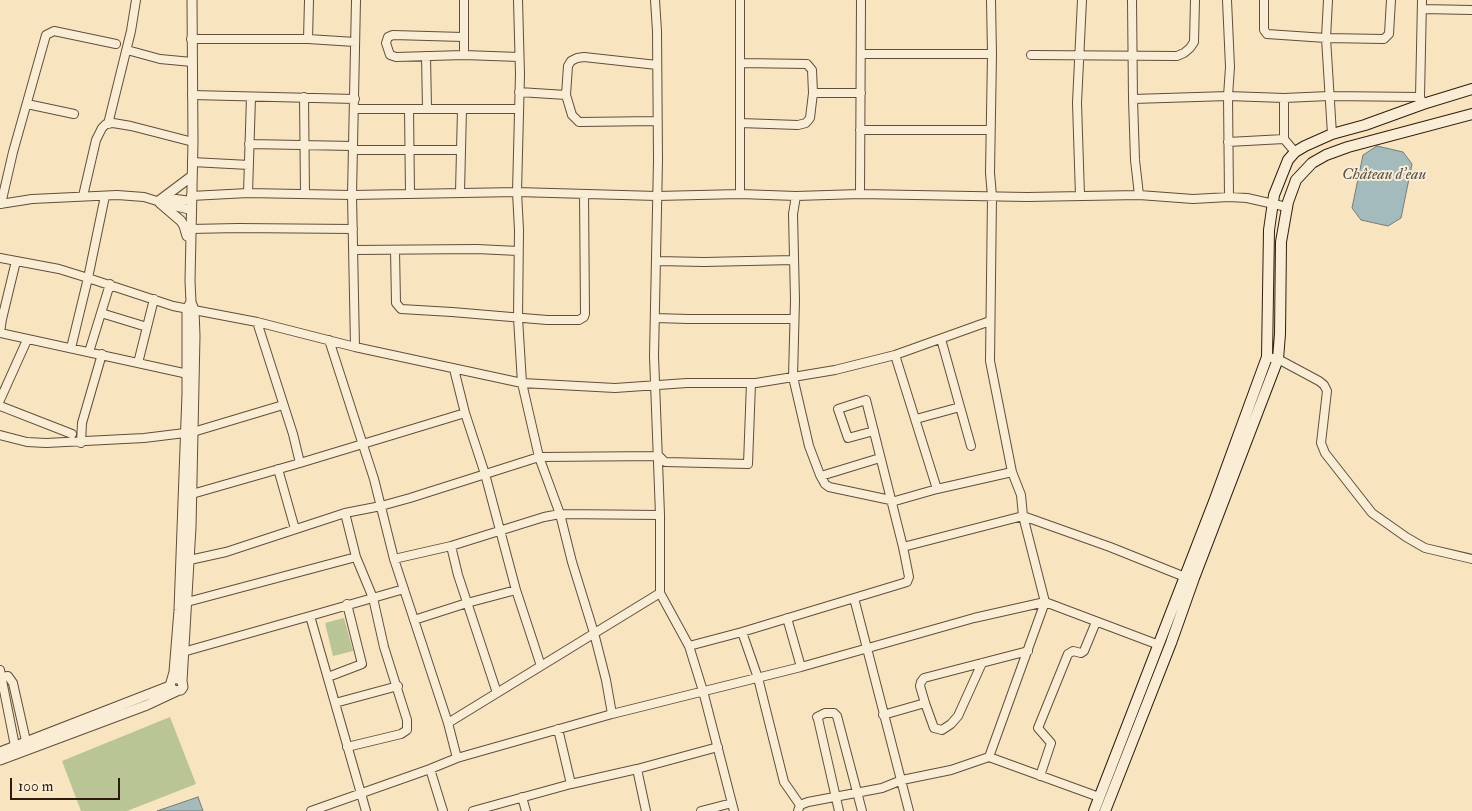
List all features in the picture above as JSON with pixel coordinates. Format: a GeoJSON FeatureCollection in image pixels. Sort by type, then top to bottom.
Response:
{"type":"FeatureCollection","features":[{"type":"Feature","properties":{"kind":"main road"},"geometry":{"type":"LineString","coordinates":[[1094,811],[1185,577],[1267,358],[1269,230],[1272,203],[1280,176],[1288,160],[1295,152],[1305,146],[1332,134],[1365,125],[1421,101],[1472,89]]}},
{"type":"Feature","properties":{"kind":"main road"},"geometry":{"type":"LineString","coordinates":[[1105,811],[1278,359],[1281,242],[1286,207],[1291,190],[1303,172],[1312,163],[1326,155],[1348,147],[1472,114]]}},
{"type":"Feature","properties":{"kind":"street"},"geometry":{"type":"LineString","coordinates":[[108,124],[127,50],[136,0]]}},
{"type":"Feature","properties":{"kind":"street"},"geometry":{"type":"LineString","coordinates":[[0,760],[147,705],[176,684],[183,652],[188,602],[185,561],[191,307],[192,0]]}},
{"type":"Feature","properties":{"kind":"street"},"geometry":{"type":"LineString","coordinates":[[308,39],[309,0]]}},
{"type":"Feature","properties":{"kind":"street"},"geometry":{"type":"LineString","coordinates":[[355,347],[352,195],[356,0]]}},
{"type":"Feature","properties":{"kind":"street"},"geometry":{"type":"LineString","coordinates":[[464,0],[464,55]]}},
{"type":"Feature","properties":{"kind":"street"},"geometry":{"type":"LineString","coordinates":[[518,0],[518,318],[522,383],[539,457],[560,514],[572,562],[594,633],[606,680],[612,714]]}},
{"type":"Feature","properties":{"kind":"street"},"geometry":{"type":"LineString","coordinates":[[655,0],[657,65],[655,385],[659,456],[660,594],[689,646],[703,691],[733,807],[701,811]]}},
{"type":"Feature","properties":{"kind":"street"},"geometry":{"type":"LineString","coordinates":[[740,0],[740,194]]}},
{"type":"Feature","properties":{"kind":"street"},"geometry":{"type":"LineString","coordinates":[[860,194],[861,0]]}},
{"type":"Feature","properties":{"kind":"street"},"geometry":{"type":"LineString","coordinates":[[988,757],[1045,602],[1023,516],[1021,495],[1012,472],[990,361],[992,196],[990,173],[991,0]]}},
{"type":"Feature","properties":{"kind":"street"},"geometry":{"type":"LineString","coordinates":[[1080,196],[1077,103],[1082,0]]}},
{"type":"Feature","properties":{"kind":"street"},"geometry":{"type":"LineString","coordinates":[[1132,0],[1135,160],[1139,195]]}},
{"type":"Feature","properties":{"kind":"street"},"geometry":{"type":"LineString","coordinates":[[1031,55],[1133,54],[1177,56],[1184,53],[1194,42],[1196,0]]}},
{"type":"Feature","properties":{"kind":"street"},"geometry":{"type":"LineString","coordinates":[[1227,0],[1230,67],[1228,96],[1229,197]]}},
{"type":"Feature","properties":{"kind":"street"},"geometry":{"type":"LineString","coordinates":[[1264,0],[1264,30],[1267,34],[1326,38],[1386,38],[1389,34],[1391,0]]}},
{"type":"Feature","properties":{"kind":"street"},"geometry":{"type":"LineString","coordinates":[[1328,0],[1326,38],[1332,134]]}},
{"type":"Feature","properties":{"kind":"street"},"geometry":{"type":"LineString","coordinates":[[1133,99],[1228,96],[1284,98],[1329,96],[1421,101],[1422,0]]}},
{"type":"Feature","properties":{"kind":"street"},"geometry":{"type":"LineString","coordinates":[[1422,9],[1472,10]]}},
{"type":"Feature","properties":{"kind":"street"},"geometry":{"type":"LineString","coordinates":[[116,44],[54,31],[46,35],[0,204],[32,199],[83,196],[134,196],[159,201],[191,202],[248,193],[352,195],[517,192],[657,196],[740,194],[796,196],[860,194],[992,196],[1139,195],[1192,199],[1247,198],[1286,207]]}},
{"type":"Feature","properties":{"kind":"street"},"geometry":{"type":"LineString","coordinates":[[463,37],[393,36],[388,37],[386,43],[390,55],[396,57],[464,55],[519,57]]}},
{"type":"Feature","properties":{"kind":"street"},"geometry":{"type":"LineString","coordinates":[[191,39],[308,39],[355,42]]}},
{"type":"Feature","properties":{"kind":"street"},"geometry":{"type":"LineString","coordinates":[[127,50],[160,59],[192,62]]}},
{"type":"Feature","properties":{"kind":"street"},"geometry":{"type":"LineString","coordinates":[[860,54],[992,54]]}},
{"type":"Feature","properties":{"kind":"street"},"geometry":{"type":"LineString","coordinates":[[426,56],[427,108]]}},
{"type":"Feature","properties":{"kind":"street"},"geometry":{"type":"LineString","coordinates":[[657,65],[577,58],[571,61],[568,66],[566,95],[572,115],[579,122],[657,121]]}},
{"type":"Feature","properties":{"kind":"street"},"geometry":{"type":"LineString","coordinates":[[740,123],[798,125],[806,123],[810,118],[813,93],[812,70],[807,64],[741,63]]}},
{"type":"Feature","properties":{"kind":"street"},"geometry":{"type":"LineString","coordinates":[[519,92],[566,95]]}},
{"type":"Feature","properties":{"kind":"street"},"geometry":{"type":"LineString","coordinates":[[813,93],[861,93]]}},
{"type":"Feature","properties":{"kind":"street"},"geometry":{"type":"LineString","coordinates":[[192,95],[251,98],[355,98]]}},
{"type":"Feature","properties":{"kind":"street"},"geometry":{"type":"LineString","coordinates":[[304,97],[306,194]]}},
{"type":"Feature","properties":{"kind":"street"},"geometry":{"type":"LineString","coordinates":[[248,193],[251,98]]}},
{"type":"Feature","properties":{"kind":"street"},"geometry":{"type":"LineString","coordinates":[[1284,98],[1284,139],[1295,152]]}},
{"type":"Feature","properties":{"kind":"street"},"geometry":{"type":"LineString","coordinates":[[27,104],[74,114]]}},
{"type":"Feature","properties":{"kind":"street"},"geometry":{"type":"LineString","coordinates":[[355,109],[519,109]]}},
{"type":"Feature","properties":{"kind":"street"},"geometry":{"type":"LineString","coordinates":[[410,109],[410,194]]}},
{"type":"Feature","properties":{"kind":"street"},"geometry":{"type":"LineString","coordinates":[[460,192],[462,109]]}},
{"type":"Feature","properties":{"kind":"street"},"geometry":{"type":"LineString","coordinates":[[83,196],[96,140],[102,128],[108,124],[132,126],[193,142]]}},
{"type":"Feature","properties":{"kind":"street"},"geometry":{"type":"LineString","coordinates":[[860,130],[990,130]]}},
{"type":"Feature","properties":{"kind":"street"},"geometry":{"type":"LineString","coordinates":[[1228,142],[1284,139]]}},
{"type":"Feature","properties":{"kind":"street"},"geometry":{"type":"LineString","coordinates":[[249,144],[461,150]]}},
{"type":"Feature","properties":{"kind":"street"},"geometry":{"type":"LineString","coordinates":[[192,162],[249,165]]}},
{"type":"Feature","properties":{"kind":"street"},"geometry":{"type":"LineString","coordinates":[[159,201],[192,176]]}},
{"type":"Feature","properties":{"kind":"street"},"geometry":{"type":"LineString","coordinates":[[395,250],[396,303],[401,310],[547,320],[579,320],[584,317],[584,194]]}},
{"type":"Feature","properties":{"kind":"street"},"geometry":{"type":"LineString","coordinates":[[71,348],[105,196]]}},
{"type":"Feature","properties":{"kind":"street"},"geometry":{"type":"LineString","coordinates":[[796,196],[793,214],[795,300],[793,377],[809,446],[820,476],[825,484],[829,487],[891,501],[1012,472]]}},
{"type":"Feature","properties":{"kind":"street"},"geometry":{"type":"LineString","coordinates":[[159,201],[184,226],[191,250]]}},
{"type":"Feature","properties":{"kind":"street"},"geometry":{"type":"LineString","coordinates":[[190,229],[353,228]]}},
{"type":"Feature","properties":{"kind":"street"},"geometry":{"type":"LineString","coordinates":[[354,250],[518,251]]}},
{"type":"Feature","properties":{"kind":"street"},"geometry":{"type":"LineString","coordinates":[[0,258],[59,269],[173,306],[191,307],[355,347],[522,383],[615,388],[655,385],[751,383],[835,370],[894,355],[990,321]]}},
{"type":"Feature","properties":{"kind":"street"},"geometry":{"type":"LineString","coordinates":[[657,261],[793,260]]}},
{"type":"Feature","properties":{"kind":"street"},"geometry":{"type":"LineString","coordinates":[[16,261],[0,333],[188,374]]}},
{"type":"Feature","properties":{"kind":"street"},"geometry":{"type":"LineString","coordinates":[[89,352],[110,284]]}},
{"type":"Feature","properties":{"kind":"street"},"geometry":{"type":"LineString","coordinates":[[138,363],[154,299]]}},
{"type":"Feature","properties":{"kind":"street"},"geometry":{"type":"LineString","coordinates":[[176,684],[178,625],[192,494],[188,374],[191,307]]}},
{"type":"Feature","properties":{"kind":"street"},"geometry":{"type":"LineString","coordinates":[[101,313],[147,327]]}},
{"type":"Feature","properties":{"kind":"street"},"geometry":{"type":"LineString","coordinates":[[655,318],[688,320],[794,319]]}},
{"type":"Feature","properties":{"kind":"street"},"geometry":{"type":"LineString","coordinates":[[257,322],[300,463]]}},
{"type":"Feature","properties":{"kind":"street"},"geometry":{"type":"LineString","coordinates":[[941,339],[971,446]]}},
{"type":"Feature","properties":{"kind":"street"},"geometry":{"type":"LineString","coordinates":[[0,400],[27,340]]}},
{"type":"Feature","properties":{"kind":"street"},"geometry":{"type":"LineString","coordinates":[[329,340],[381,506],[394,558],[448,723],[457,758]]}},
{"type":"Feature","properties":{"kind":"street"},"geometry":{"type":"LineString","coordinates":[[81,442],[82,423],[102,354]]}},
{"type":"Feature","properties":{"kind":"street"},"geometry":{"type":"LineString","coordinates":[[894,355],[937,489]]}},
{"type":"Feature","properties":{"kind":"street"},"geometry":{"type":"LineString","coordinates":[[1267,358],[1278,359],[1324,385],[1327,392],[1322,443],[1325,453],[1372,513],[1406,538],[1425,548],[1472,559]]}},
{"type":"Feature","properties":{"kind":"street"},"geometry":{"type":"LineString","coordinates":[[454,369],[516,590],[541,666]]}},
{"type":"Feature","properties":{"kind":"street"},"geometry":{"type":"LineString","coordinates":[[185,561],[226,552],[345,513],[381,506],[539,457],[659,456],[665,462],[748,464],[751,383]]}},
{"type":"Feature","properties":{"kind":"street"},"geometry":{"type":"LineString","coordinates":[[689,646],[907,582],[909,577],[903,547],[880,458],[874,431],[866,400],[838,409],[848,438],[874,431]]}},
{"type":"Feature","properties":{"kind":"street"},"geometry":{"type":"LineString","coordinates":[[0,435],[27,442],[66,443],[189,433],[283,405]]}},
{"type":"Feature","properties":{"kind":"street"},"geometry":{"type":"LineString","coordinates":[[0,406],[72,434]]}},
{"type":"Feature","properties":{"kind":"street"},"geometry":{"type":"LineString","coordinates":[[916,419],[960,407]]}},
{"type":"Feature","properties":{"kind":"street"},"geometry":{"type":"LineString","coordinates":[[192,494],[362,445],[465,412]]}},
{"type":"Feature","properties":{"kind":"street"},"geometry":{"type":"LineString","coordinates":[[66,443],[82,423]]}},
{"type":"Feature","properties":{"kind":"street"},"geometry":{"type":"LineString","coordinates":[[820,476],[880,458]]}},
{"type":"Feature","properties":{"kind":"street"},"geometry":{"type":"LineString","coordinates":[[278,469],[295,529]]}},
{"type":"Feature","properties":{"kind":"street"},"geometry":{"type":"LineString","coordinates":[[345,513],[356,557],[373,598],[384,647],[398,686],[407,720],[406,732],[347,747]]}},
{"type":"Feature","properties":{"kind":"street"},"geometry":{"type":"LineString","coordinates":[[394,558],[450,546],[544,517],[560,514],[660,515]]}},
{"type":"Feature","properties":{"kind":"street"},"geometry":{"type":"LineString","coordinates":[[903,547],[1023,516],[1110,547],[1185,577]]}},
{"type":"Feature","properties":{"kind":"street"},"geometry":{"type":"LineString","coordinates":[[450,546],[497,693]]}},
{"type":"Feature","properties":{"kind":"street"},"geometry":{"type":"LineString","coordinates":[[188,602],[356,557]]}},
{"type":"Feature","properties":{"kind":"street"},"geometry":{"type":"LineString","coordinates":[[183,652],[404,589]]}},
{"type":"Feature","properties":{"kind":"street"},"geometry":{"type":"LineString","coordinates":[[414,620],[467,602],[516,590]]}},
{"type":"Feature","properties":{"kind":"street"},"geometry":{"type":"LineString","coordinates":[[448,723],[660,594]]}},
{"type":"Feature","properties":{"kind":"street"},"geometry":{"type":"LineString","coordinates":[[854,598],[909,811]]}},
{"type":"Feature","properties":{"kind":"street"},"geometry":{"type":"LineString","coordinates":[[314,811],[457,758],[558,728],[801,667],[974,618],[1045,602],[1159,645]]}},
{"type":"Feature","properties":{"kind":"street"},"geometry":{"type":"LineString","coordinates":[[328,677],[362,664],[347,604]]}},
{"type":"Feature","properties":{"kind":"street"},"geometry":{"type":"LineString","coordinates":[[310,616],[366,811]]}},
{"type":"Feature","properties":{"kind":"street"},"geometry":{"type":"LineString","coordinates":[[787,618],[801,667]]}},
{"type":"Feature","properties":{"kind":"street"},"geometry":{"type":"LineString","coordinates":[[1040,776],[1050,743],[1038,728],[1068,654],[1084,651],[1096,622]]}},
{"type":"Feature","properties":{"kind":"street"},"geometry":{"type":"LineString","coordinates":[[742,632],[758,678],[784,782],[799,808],[835,797],[882,788],[902,780],[951,770],[988,757],[1099,797]]}},
{"type":"Feature","properties":{"kind":"street"},"geometry":{"type":"LineString","coordinates":[[982,663],[958,716],[942,730],[934,728],[920,686],[922,680],[982,663],[1028,651]]}},
{"type":"Feature","properties":{"kind":"street"},"geometry":{"type":"LineString","coordinates":[[15,746],[2,693],[1,674],[8,676],[13,683],[26,742]]}},
{"type":"Feature","properties":{"kind":"street"},"geometry":{"type":"LineString","coordinates":[[0,752],[176,684]]}},
{"type":"Feature","properties":{"kind":"street"},"geometry":{"type":"LineString","coordinates":[[336,703],[398,686]]}},
{"type":"Feature","properties":{"kind":"street"},"geometry":{"type":"LineString","coordinates":[[883,715],[925,702]]}},
{"type":"Feature","properties":{"kind":"street"},"geometry":{"type":"LineString","coordinates":[[839,811],[818,720],[818,717],[825,713],[834,713],[837,716],[862,811]]}},
{"type":"Feature","properties":{"kind":"street"},"geometry":{"type":"LineString","coordinates":[[558,728],[571,784]]}},
{"type":"Feature","properties":{"kind":"street"},"geometry":{"type":"LineString","coordinates":[[474,811],[571,784],[637,769],[718,747]]}},
{"type":"Feature","properties":{"kind":"street"},"geometry":{"type":"LineString","coordinates":[[430,769],[443,811]]}},
{"type":"Feature","properties":{"kind":"street"},"geometry":{"type":"LineString","coordinates":[[637,769],[646,811]]}},
{"type":"Feature","properties":{"kind":"street"},"geometry":{"type":"LineString","coordinates":[[522,797],[526,811]]}},
{"type":"Feature","properties":{"kind":"green space"},"geometry":{"type":"Polygon","coordinates":[[[344,618],[353,651],[333,656],[325,623],[344,618]]]}},
{"type":"Feature","properties":{"kind":"green space"},"geometry":{"type":"Polygon","coordinates":[[[170,717],[196,784],[127,811],[81,811],[62,761],[170,717]]]}},
{"type":"Feature","properties":{"kind":"water","name":"Château d'eau"},"geometry":{"type":"Polygon","coordinates":[[[1377,146],[1403,152],[1412,164],[1401,218],[1388,226],[1361,220],[1352,208],[1363,155],[1377,146]]]}},
{"type":"Feature","properties":{"kind":"water"},"geometry":{"type":"Polygon","coordinates":[[[198,797],[203,811],[157,811],[198,797]]]}}]}
